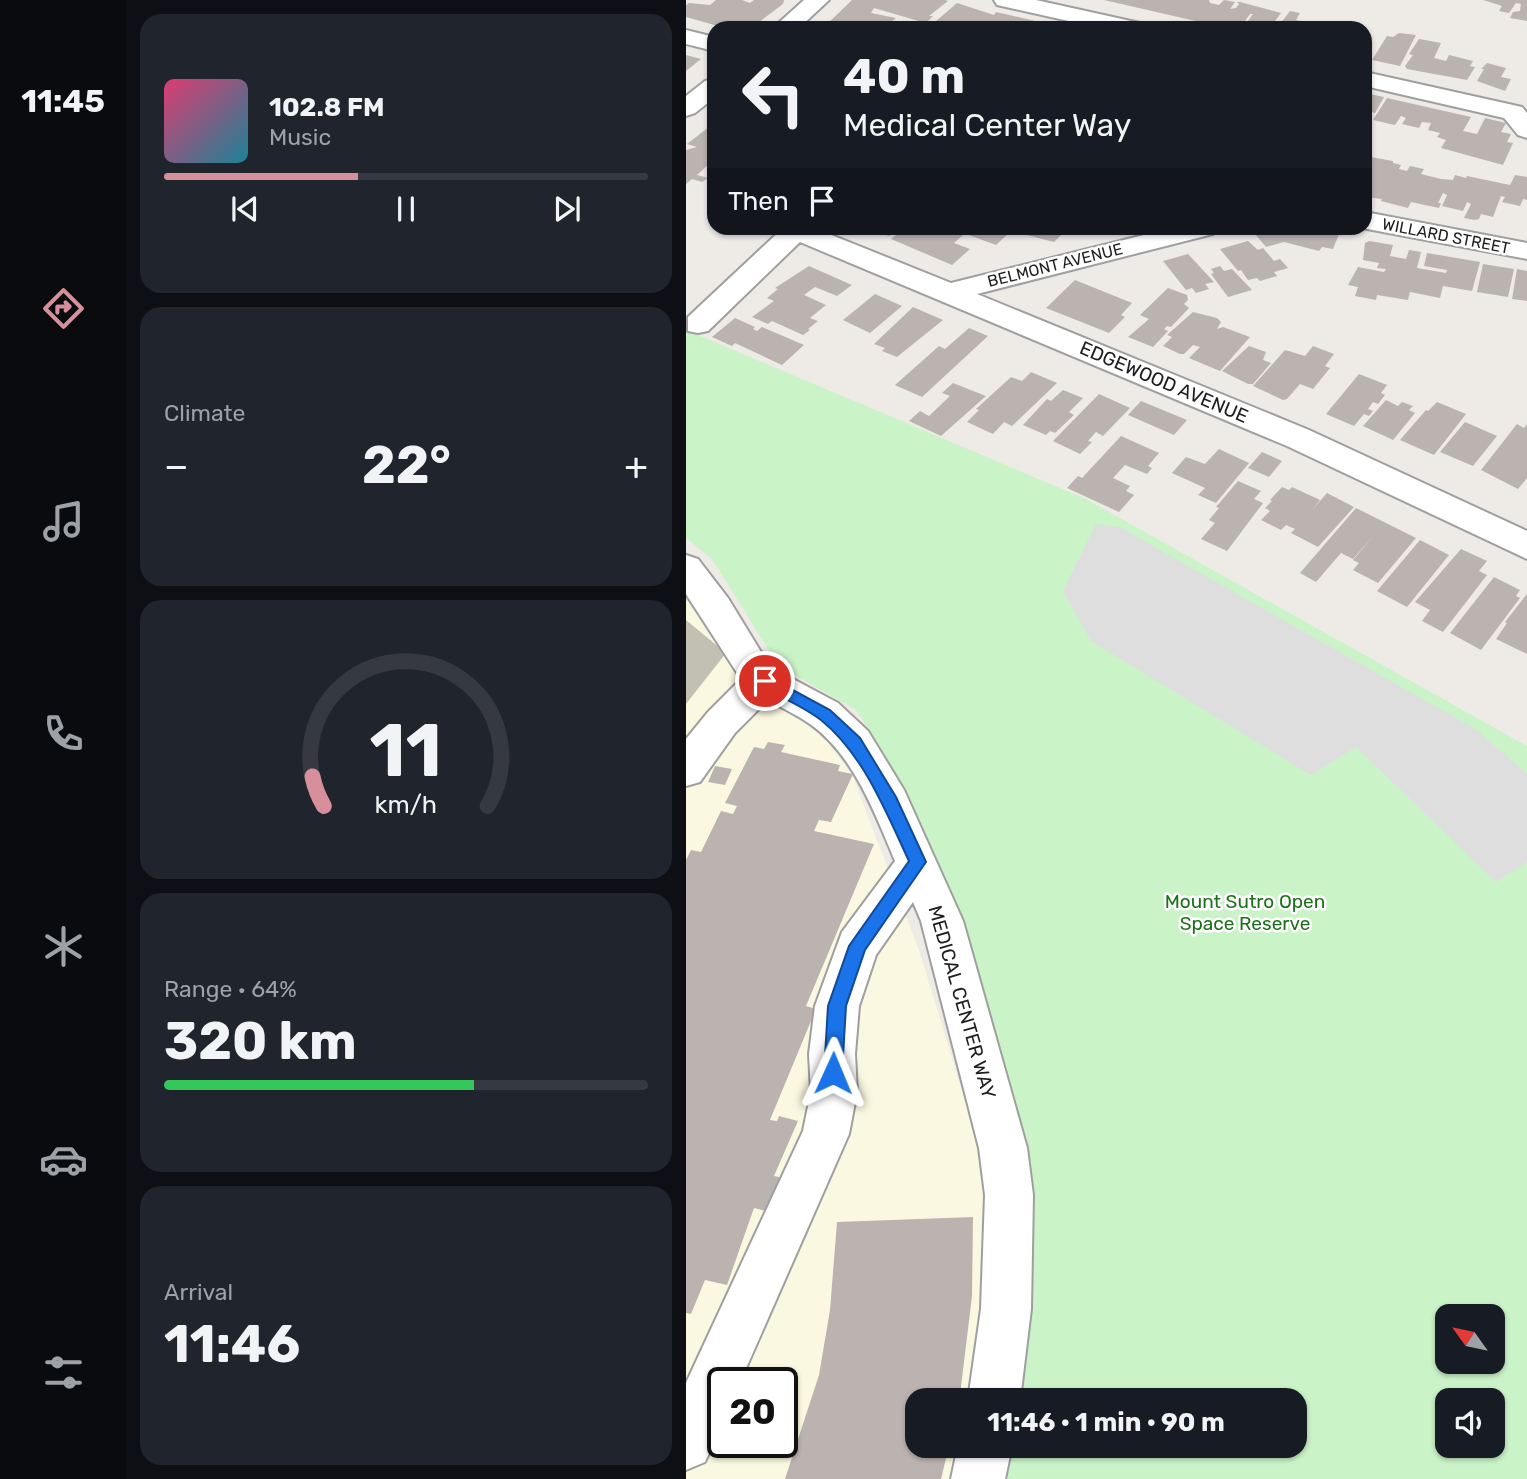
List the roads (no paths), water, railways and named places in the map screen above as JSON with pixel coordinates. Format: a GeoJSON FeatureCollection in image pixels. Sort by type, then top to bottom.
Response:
{"type":"FeatureCollection","features":[{"type":"Feature","properties":{"kind":"street"},"geometry":{"type":"LineString","coordinates":[[793,21],[818,0]]}},
{"type":"Feature","properties":{"kind":"street"},"geometry":{"type":"LineString","coordinates":[[1005,0],[1100,21]]}},
{"type":"Feature","properties":{"kind":"street"},"geometry":{"type":"LineString","coordinates":[[686,37],[707,42]]}},
{"type":"Feature","properties":{"kind":"street"},"geometry":{"type":"LineString","coordinates":[[1372,81],[1513,112],[1527,130]]}},
{"type":"Feature","properties":{"kind":"street"},"geometry":{"type":"LineString","coordinates":[[686,108],[707,92]]}},
{"type":"Feature","properties":{"kind":"street","name":"WILLARD STREET"},"geometry":{"type":"LineString","coordinates":[[1372,221],[1527,251]]}},
{"type":"Feature","properties":{"kind":"street","name":"EDGEWOOD AVENUE"},"geometry":{"type":"LineString","coordinates":[[698,324],[791,235]]}},
{"type":"Feature","properties":{"kind":"street","name":"EDGEWOOD AVENUE"},"geometry":{"type":"LineString","coordinates":[[808,235],[1309,443],[1527,546]]}},
{"type":"Feature","properties":{"kind":"street","name":"BELMONT AVENUE"},"geometry":{"type":"LineString","coordinates":[[948,293],[1176,235]]}},
{"type":"Feature","properties":{"kind":"street","name":"MEDICAL CENTER WAY"},"geometry":{"type":"LineString","coordinates":[[686,568],[715,608],[748,662],[765,681],[825,714],[854,742],[890,802],[918,862],[950,947],[1003,1148],[1009,1195],[1009,1245],[1006,1309],[996,1388]]}},
{"type":"Feature","properties":{"kind":"street"},"geometry":{"type":"LineString","coordinates":[[686,770],[719,724],[740,701],[765,681]]}},
{"type":"Feature","properties":{"kind":"street"},"geometry":{"type":"LineString","coordinates":[[686,1443],[827,1134],[834,1092],[832,1054],[837,1006],[858,946],[918,862]]}},
{"type":"Feature","properties":{"kind":"street"},"geometry":{"type":"LineString","coordinates":[[978,1479],[982,1458]]}},
{"type":"Feature","properties":{"kind":"park label","name":"Mount Sutro Open Space Reserve"},"geometry":{"type":"Point","coordinates":[1245,912]}}]}
